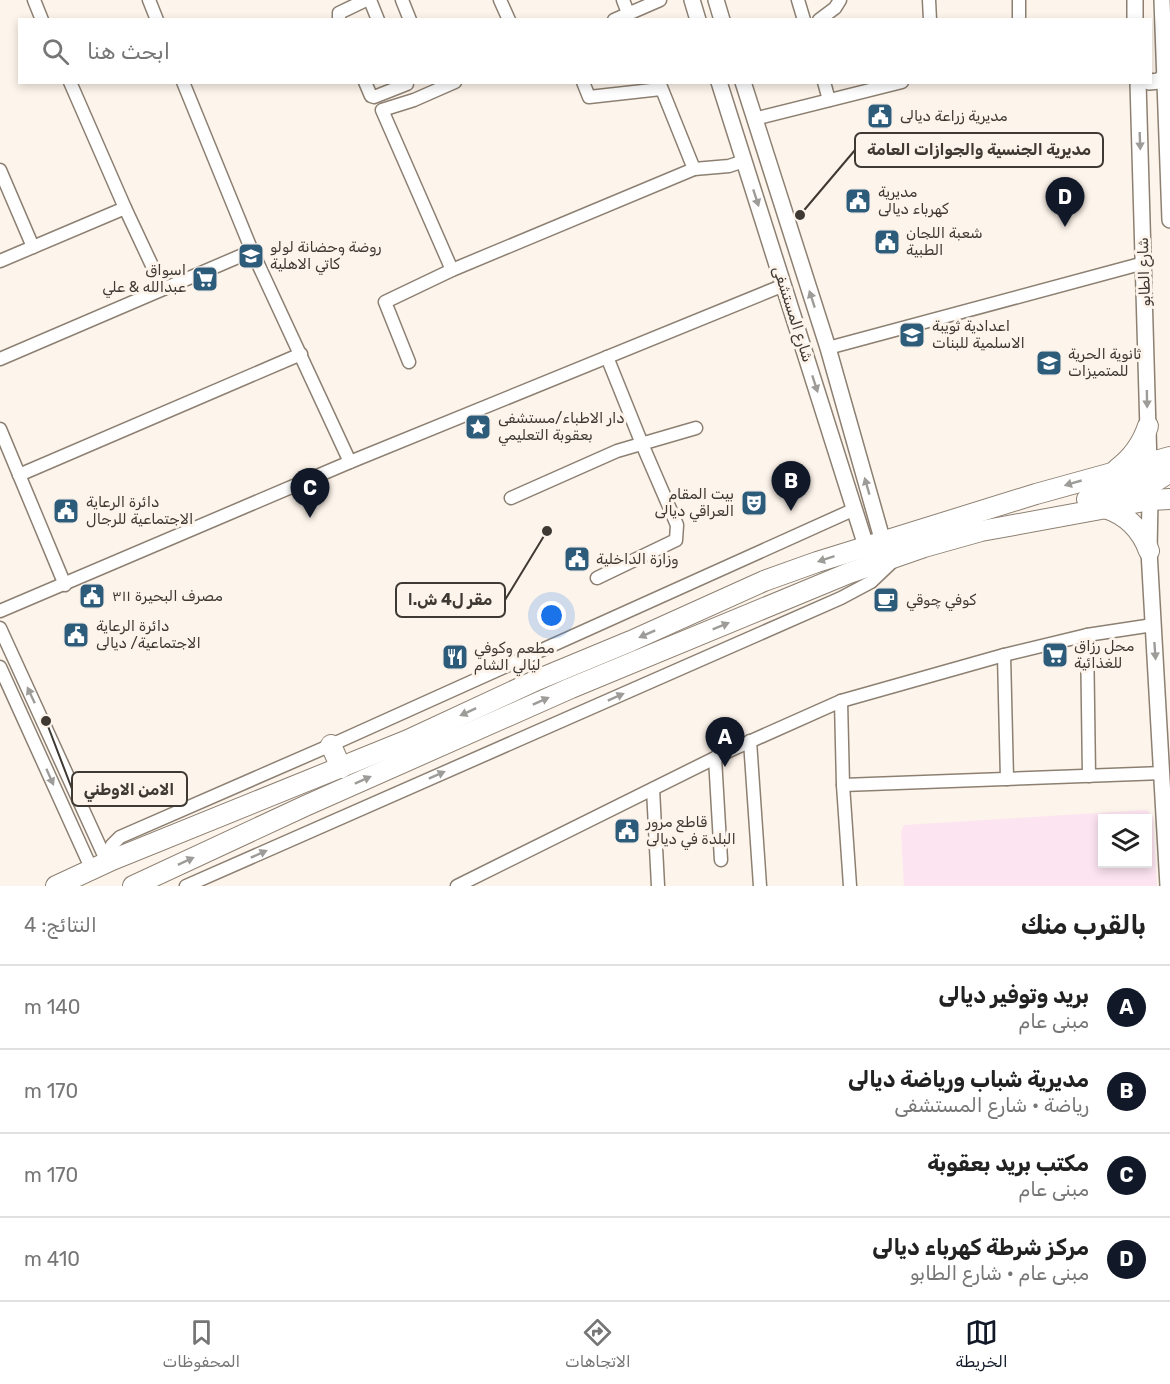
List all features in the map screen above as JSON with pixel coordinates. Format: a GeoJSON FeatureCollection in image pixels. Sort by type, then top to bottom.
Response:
{"type":"FeatureCollection","features":[{"type":"Feature","properties":{"kind":"main road"},"geometry":{"type":"LineString","coordinates":[[1114,471],[1124,464],[1139,447],[1148,426]]}},
{"type":"Feature","properties":{"kind":"main road"},"geometry":{"type":"LineString","coordinates":[[56,886],[408,740],[537,680],[631,641],[764,581],[875,544],[1114,471],[1170,457]]}},
{"type":"Feature","properties":{"kind":"main road"},"geometry":{"type":"LineString","coordinates":[[1150,491],[1170,472]]}},
{"type":"Feature","properties":{"kind":"main road"},"geometry":{"type":"LineString","coordinates":[[133,886],[294,811],[571,688],[849,573],[899,555],[981,531],[1105,508],[1158,488],[1170,477]]}},
{"type":"Feature","properties":{"kind":"main road"},"geometry":{"type":"LineString","coordinates":[[1053,517],[1065,507],[1080,501],[1150,491],[1170,499]]}},
{"type":"Feature","properties":{"kind":"main road"},"geometry":{"type":"LineString","coordinates":[[1105,508],[1115,511],[1133,523],[1146,541],[1149,551]]}},
{"type":"Feature","properties":{"kind":"main road"},"geometry":{"type":"LineString","coordinates":[[331,745],[341,768]]}},
{"type":"Feature","properties":{"kind":"street"},"geometry":{"type":"LineString","coordinates":[[34,0],[41,18]]}},
{"type":"Feature","properties":{"kind":"street"},"geometry":{"type":"LineString","coordinates":[[149,0],[156,18]]}},
{"type":"Feature","properties":{"kind":"street"},"geometry":{"type":"LineString","coordinates":[[339,18],[339,13],[368,0],[377,18]]}},
{"type":"Feature","properties":{"kind":"street"},"geometry":{"type":"LineString","coordinates":[[402,0],[409,18]]}},
{"type":"Feature","properties":{"kind":"street"},"geometry":{"type":"LineString","coordinates":[[500,0],[508,18]]}},
{"type":"Feature","properties":{"kind":"street"},"geometry":{"type":"LineString","coordinates":[[623,0],[633,15],[660,0]]}},
{"type":"Feature","properties":{"kind":"street"},"geometry":{"type":"LineString","coordinates":[[692,0],[697,18]]}},
{"type":"Feature","properties":{"kind":"street"},"geometry":{"type":"LineString","coordinates":[[716,0],[721,18]]}},
{"type":"Feature","properties":{"kind":"street"},"geometry":{"type":"LineString","coordinates":[[798,0],[803,18]]}},
{"type":"Feature","properties":{"kind":"street"},"geometry":{"type":"LineString","coordinates":[[822,18],[836,8],[840,0]]}},
{"type":"Feature","properties":{"kind":"street"},"geometry":{"type":"LineString","coordinates":[[929,0],[930,18]]}},
{"type":"Feature","properties":{"kind":"street"},"geometry":{"type":"LineString","coordinates":[[1019,0],[1019,18]]}},
{"type":"Feature","properties":{"kind":"street"},"geometry":{"type":"LineString","coordinates":[[1135,0],[1135,18]]}},
{"type":"Feature","properties":{"kind":"street"},"geometry":{"type":"LineString","coordinates":[[1162,0],[1170,220]]}},
{"type":"Feature","properties":{"kind":"street"},"geometry":{"type":"LineString","coordinates":[[1152,82],[1159,81],[1166,75]]}},
{"type":"Feature","properties":{"kind":"street"},"geometry":{"type":"LineString","coordinates":[[71,84],[163,289]]}},
{"type":"Feature","properties":{"kind":"street"},"geometry":{"type":"LineString","coordinates":[[184,84],[252,251],[350,462]]}},
{"type":"Feature","properties":{"kind":"street"},"geometry":{"type":"LineString","coordinates":[[366,84],[371,96],[374,97],[405,84]]}},
{"type":"Feature","properties":{"kind":"street"},"geometry":{"type":"LineString","coordinates":[[407,84],[414,100]]}},
{"type":"Feature","properties":{"kind":"street"},"geometry":{"type":"LineString","coordinates":[[584,84],[589,97],[660,86],[694,169]]}},
{"type":"Feature","properties":{"kind":"street","name":"شارع المستشفى"},"geometry":{"type":"LineString","coordinates":[[720,84],[855,509],[875,544]]}},
{"type":"Feature","properties":{"kind":"street","name":"شارع المستشفى"},"geometry":{"type":"LineString","coordinates":[[744,84],[828,348],[859,457],[875,544]]}},
{"type":"Feature","properties":{"kind":"street"},"geometry":{"type":"LineString","coordinates":[[825,84],[829,100]]}},
{"type":"Feature","properties":{"kind":"street"},"geometry":{"type":"LineString","coordinates":[[754,118],[894,84]]}},
{"type":"Feature","properties":{"kind":"street","name":"شارع الطابو"},"geometry":{"type":"LineString","coordinates":[[1138,84],[1150,491],[1149,551],[1168,886]]}},
{"type":"Feature","properties":{"kind":"street"},"geometry":{"type":"LineString","coordinates":[[439,86],[414,100],[382,110],[452,270]]}},
{"type":"Feature","properties":{"kind":"street"},"geometry":{"type":"LineString","coordinates":[[1139,112],[1146,106],[1155,104],[1167,111]]}},
{"type":"Feature","properties":{"kind":"street"},"geometry":{"type":"LineString","coordinates":[[739,144],[761,138]]}},
{"type":"Feature","properties":{"kind":"street"},"geometry":{"type":"LineString","coordinates":[[409,362],[385,302],[452,270],[694,169],[729,166],[744,161]]}},
{"type":"Feature","properties":{"kind":"street"},"geometry":{"type":"LineString","coordinates":[[0,170],[33,247]]}},
{"type":"Feature","properties":{"kind":"street"},"geometry":{"type":"LineString","coordinates":[[0,261],[125,208]]}},
{"type":"Feature","properties":{"kind":"street"},"geometry":{"type":"LineString","coordinates":[[0,359],[252,251]]}},
{"type":"Feature","properties":{"kind":"street"},"geometry":{"type":"LineString","coordinates":[[828,348],[1144,263]]}},
{"type":"Feature","properties":{"kind":"street"},"geometry":{"type":"LineString","coordinates":[[0,611],[350,462],[784,285]]}},
{"type":"Feature","properties":{"kind":"street"},"geometry":{"type":"LineString","coordinates":[[19,475],[301,354]]}},
{"type":"Feature","properties":{"kind":"street"},"geometry":{"type":"LineString","coordinates":[[597,578],[676,540],[677,525],[607,357]]}},
{"type":"Feature","properties":{"kind":"street"},"geometry":{"type":"LineString","coordinates":[[511,498],[616,451],[696,428]]}},
{"type":"Feature","properties":{"kind":"street"},"geometry":{"type":"LineString","coordinates":[[0,429],[65,585]]}},
{"type":"Feature","properties":{"kind":"street"},"geometry":{"type":"LineString","coordinates":[[840,462],[846,468],[850,468],[857,464],[859,457]]}},
{"type":"Feature","properties":{"kind":"street"},"geometry":{"type":"LineString","coordinates":[[104,865],[112,844],[120,837],[331,745],[855,509]]}},
{"type":"Feature","properties":{"kind":"street"},"geometry":{"type":"LineString","coordinates":[[186,886],[841,598],[871,582],[899,555]]}},
{"type":"Feature","properties":{"kind":"street"},"geometry":{"type":"LineString","coordinates":[[457,886],[750,741],[841,701],[1004,655],[1087,635],[1154,625]]}},
{"type":"Feature","properties":{"kind":"street"},"geometry":{"type":"LineString","coordinates":[[0,628],[104,865]]}},
{"type":"Feature","properties":{"kind":"street"},"geometry":{"type":"LineString","coordinates":[[1087,635],[1089,776]]}},
{"type":"Feature","properties":{"kind":"street"},"geometry":{"type":"LineString","coordinates":[[1004,655],[1006,779]]}},
{"type":"Feature","properties":{"kind":"street"},"geometry":{"type":"LineString","coordinates":[[0,666],[104,865]]}},
{"type":"Feature","properties":{"kind":"street"},"geometry":{"type":"LineString","coordinates":[[841,701],[843,785],[850,886]]}},
{"type":"Feature","properties":{"kind":"street"},"geometry":{"type":"LineString","coordinates":[[750,741],[760,886]]}},
{"type":"Feature","properties":{"kind":"street"},"geometry":{"type":"LineString","coordinates":[[715,758],[721,860]]}},
{"type":"Feature","properties":{"kind":"street"},"geometry":{"type":"LineString","coordinates":[[843,785],[1162,773]]}},
{"type":"Feature","properties":{"kind":"street"},"geometry":{"type":"LineString","coordinates":[[654,789],[658,886]]}},
{"type":"Feature","properties":{"kind":"shaded area"},"geometry":{"type":"Polygon","coordinates":[[[1147,810],[1150,814],[1098,814],[1098,868],[1152,868],[1152,816],[1157,886],[904,886],[901,832],[904,825],[1147,810]]]}},
{"type":"Feature","properties":{"kind":"place","name":"مديرية زراعة ديالى"},"geometry":{"type":"Point","coordinates":[880,116]}},
{"type":"Feature","properties":{"kind":"place","name":"مديرية كهرباء ديالى"},"geometry":{"type":"Point","coordinates":[858,201]}},
{"type":"Feature","properties":{"kind":"place","name":"مديرية الجنسية والجوازات العامة"},"geometry":{"type":"Point","coordinates":[800,215]}},
{"type":"Feature","properties":{"kind":"place","name":"مركز شرطة كهرباء ديالى"},"geometry":{"type":"Point","coordinates":[1065,227]}},
{"type":"Feature","properties":{"kind":"place","name":"شعبة اللجان الطبية"},"geometry":{"type":"Point","coordinates":[887,242]}},
{"type":"Feature","properties":{"kind":"place","name":"روضة وحضانة لولو كاتي الاهلية"},"geometry":{"type":"Point","coordinates":[251,256]}},
{"type":"Feature","properties":{"kind":"place","name":"اسواق عبدالله & علي"},"geometry":{"type":"Point","coordinates":[205,279]}},
{"type":"Feature","properties":{"kind":"place","name":"اعدادية ثويبة الاسلمية للبنات"},"geometry":{"type":"Point","coordinates":[912,335]}},
{"type":"Feature","properties":{"kind":"place","name":"ثانوية الحرية للمتميزات"},"geometry":{"type":"Point","coordinates":[1049,363]}},
{"type":"Feature","properties":{"kind":"place","name":"دار الاطباء/مستشفى بعقوبة التعليمي"},"geometry":{"type":"Point","coordinates":[478,427]}},
{"type":"Feature","properties":{"kind":"place","name":"بيت المقام العراقي ديالى"},"geometry":{"type":"Point","coordinates":[754,503]}},
{"type":"Feature","properties":{"kind":"place","name":"دائرة الرعاية الاجتماعية للرجال"},"geometry":{"type":"Point","coordinates":[66,511]}},
{"type":"Feature","properties":{"kind":"place","name":"مديرية شباب ورياضة ديالى"},"geometry":{"type":"Point","coordinates":[791,511]}},
{"type":"Feature","properties":{"kind":"place","name":"مكتب بريد بعقوبة"},"geometry":{"type":"Point","coordinates":[310,518]}},
{"type":"Feature","properties":{"kind":"place","name":"مقر ل4 ش.ا"},"geometry":{"type":"Point","coordinates":[547,531]}},
{"type":"Feature","properties":{"kind":"place","name":"وزارة الداخلية"},"geometry":{"type":"Point","coordinates":[577,559]}},
{"type":"Feature","properties":{"kind":"place","name":"مصرف البحيرة ٣١١"},"geometry":{"type":"Point","coordinates":[92,596]}},
{"type":"Feature","properties":{"kind":"place","name":"كوفي چوقي"},"geometry":{"type":"Point","coordinates":[886,600]}},
{"type":"Feature","properties":{"kind":"place","name":"دائرة الرعاية الاجتماعية/ ديالى"},"geometry":{"type":"Point","coordinates":[76,635]}},
{"type":"Feature","properties":{"kind":"place","name":"محل رزاق للغذائية"},"geometry":{"type":"Point","coordinates":[1055,655]}},
{"type":"Feature","properties":{"kind":"place","name":"مطعم وكوفي ليالي الشام"},"geometry":{"type":"Point","coordinates":[455,657]}},
{"type":"Feature","properties":{"kind":"place","name":"الامن الاوطني"},"geometry":{"type":"Point","coordinates":[46,721]}},
{"type":"Feature","properties":{"kind":"place","name":"بريد وتوفير ديالى"},"geometry":{"type":"Point","coordinates":[725,767]}},
{"type":"Feature","properties":{"kind":"place","name":"قاطع مرور البلدة في ديالى"},"geometry":{"type":"Point","coordinates":[627,831]}}]}
